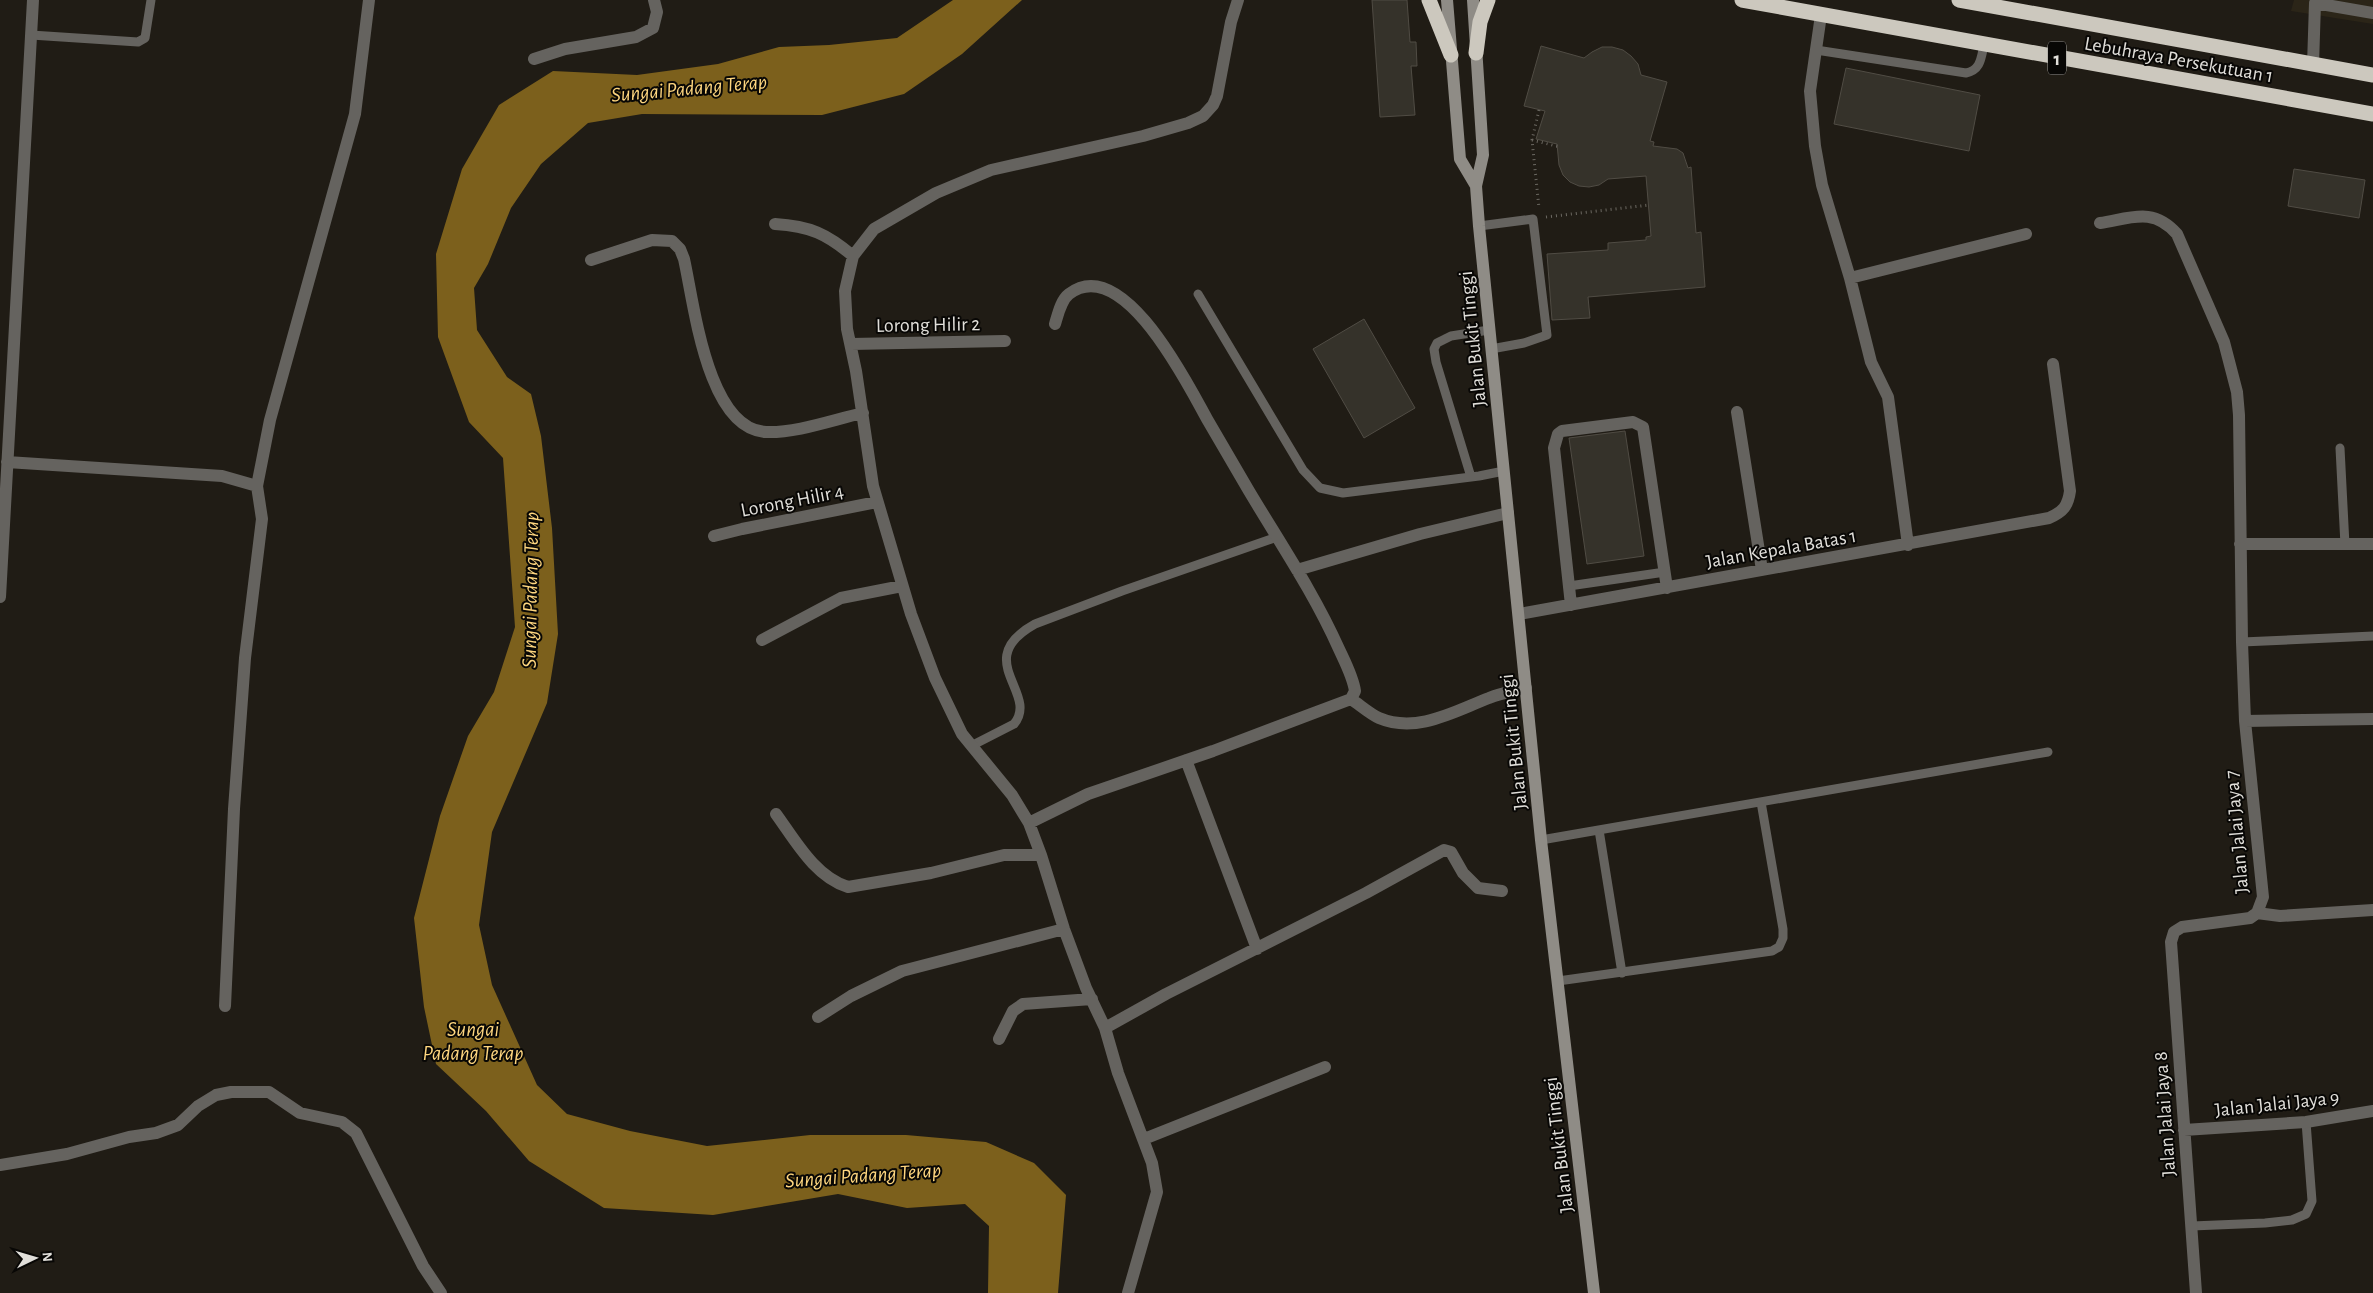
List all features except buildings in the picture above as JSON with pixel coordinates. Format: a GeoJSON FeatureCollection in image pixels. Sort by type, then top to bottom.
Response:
{"type":"FeatureCollection","features":[{"type":"Feature","properties":{"kind":"highway"},"geometry":{"type":"LineString","coordinates":[[1429,0],[1451,55]]}},
{"type":"Feature","properties":{"kind":"highway"},"geometry":{"type":"LineString","coordinates":[[1476,53],[1480,22],[1488,0]]}},
{"type":"Feature","properties":{"kind":"highway","name":"Lebuhraya Persekutuan 1"},"geometry":{"type":"LineString","coordinates":[[1742,0],[2373,114]]}},
{"type":"Feature","properties":{"kind":"highway","name":"Lebuhraya Persekutuan 1"},"geometry":{"type":"LineString","coordinates":[[1959,0],[1988,3],[2373,75]]}},
{"type":"Feature","properties":{"kind":"main road","name":"Jalan Bukit Tinggi"},"geometry":{"type":"LineString","coordinates":[[1446,0],[1460,159],[1476,186]]}},
{"type":"Feature","properties":{"kind":"main road","name":"Jalan Bukit Tinggi"},"geometry":{"type":"LineString","coordinates":[[1474,0],[1484,155],[1476,186],[1479,226],[1541,840],[1594,1293]]}},
{"type":"Feature","properties":{"kind":"street"},"geometry":{"type":"LineString","coordinates":[[0,597],[33,0]]}},
{"type":"Feature","properties":{"kind":"street"},"geometry":{"type":"LineString","coordinates":[[224,1006],[234,809],[244,667],[262,519],[257,486],[270,420],[355,114],[369,0]]}},
{"type":"Feature","properties":{"kind":"street"},"geometry":{"type":"LineString","coordinates":[[534,59],[565,49],[636,37],[653,28],[656,12],[654,0]]}},
{"type":"Feature","properties":{"kind":"street"},"geometry":{"type":"LineString","coordinates":[[1128,1293],[1157,1192],[1155,1173],[1144,1138],[1118,1073],[1105,1028],[1064,929],[1029,823],[1012,795],[962,734],[945,702],[902,586],[877,502],[847,323],[845,291],[853,256],[874,229],[936,193],[972,177],[1035,159],[1144,136],[1196,120],[1208,111],[1217,96],[1231,22],[1238,0]]}},
{"type":"Feature","properties":{"kind":"street"},"geometry":{"type":"LineString","coordinates":[[2313,65],[2315,2],[2373,13]]}},
{"type":"Feature","properties":{"kind":"street"},"geometry":{"type":"LineString","coordinates":[[1821,15],[1810,92],[1815,146],[1822,185],[1850,278],[1871,362],[1888,397],[1908,544]]}},
{"type":"Feature","properties":{"kind":"street","name":"Jalan Jalai Jaya 7"},"geometry":{"type":"LineString","coordinates":[[2100,222],[2148,216],[2159,218],[2177,234],[2224,342],[2237,392],[2245,721],[2263,897],[2257,913],[2240,920],[2190,925],[2174,932]]}},
{"type":"Feature","properties":{"kind":"street"},"geometry":{"type":"LineString","coordinates":[[775,224],[795,225],[811,229],[832,239],[853,256]]}},
{"type":"Feature","properties":{"kind":"street"},"geometry":{"type":"LineString","coordinates":[[1850,278],[2026,234]]}},
{"type":"Feature","properties":{"kind":"street"},"geometry":{"type":"LineString","coordinates":[[592,260],[652,240],[672,241],[680,249],[684,259],[706,356],[716,388],[732,413],[742,423],[752,429],[765,432],[803,427],[863,413]]}},
{"type":"Feature","properties":{"kind":"street"},"geometry":{"type":"LineString","coordinates":[[1029,823],[1088,794],[1351,699],[1355,691],[1346,663],[1318,606],[1172,356],[1144,319],[1114,294],[1092,286],[1069,294],[1063,301],[1054,324]]}},
{"type":"Feature","properties":{"kind":"street","name":"Lorong Hilir 2"},"geometry":{"type":"LineString","coordinates":[[851,344],[1005,341]]}},
{"type":"Feature","properties":{"kind":"street","name":"Jalan Kepala Batas 1"},"geometry":{"type":"LineString","coordinates":[[1519,614],[2049,518],[2060,514],[2065,509],[2070,491],[2053,364]]}},
{"type":"Feature","properties":{"kind":"street"},"geometry":{"type":"LineString","coordinates":[[1737,412],[1762,570]]}},
{"type":"Feature","properties":{"kind":"street"},"geometry":{"type":"LineString","coordinates":[[1571,606],[1554,448],[1558,434],[1562,431],[1633,422],[1643,427],[1667,588]]}},
{"type":"Feature","properties":{"kind":"street"},"geometry":{"type":"LineString","coordinates":[[8,462],[222,476],[257,486]]}},
{"type":"Feature","properties":{"kind":"street","name":"Lorong Hilir 4"},"geometry":{"type":"LineString","coordinates":[[714,536],[877,502]]}},
{"type":"Feature","properties":{"kind":"street"},"geometry":{"type":"LineString","coordinates":[[1297,570],[1420,534],[1508,513]]}},
{"type":"Feature","properties":{"kind":"street"},"geometry":{"type":"LineString","coordinates":[[2240,544],[2373,544]]}},
{"type":"Feature","properties":{"kind":"street"},"geometry":{"type":"LineString","coordinates":[[762,640],[841,598],[902,586]]}},
{"type":"Feature","properties":{"kind":"street"},"geometry":{"type":"LineString","coordinates":[[1351,699],[1379,718],[1404,724],[1417,724],[1453,713],[1491,697],[1526,688]]}},
{"type":"Feature","properties":{"kind":"street"},"geometry":{"type":"LineString","coordinates":[[2245,721],[2373,719]]}},
{"type":"Feature","properties":{"kind":"street"},"geometry":{"type":"LineString","coordinates":[[1186,760],[1257,949]]}},
{"type":"Feature","properties":{"kind":"street"},"geometry":{"type":"LineString","coordinates":[[776,814],[816,867],[837,884],[848,887],[922,875],[1004,855],[1041,855]]}},
{"type":"Feature","properties":{"kind":"street"},"geometry":{"type":"LineString","coordinates":[[1105,1028],[1166,994],[1257,949],[1444,850],[1451,852],[1463,873],[1478,888],[1502,891]]}},
{"type":"Feature","properties":{"kind":"street"},"geometry":{"type":"LineString","coordinates":[[2257,913],[2280,916],[2373,910]]}},
{"type":"Feature","properties":{"kind":"street"},"geometry":{"type":"LineString","coordinates":[[818,1017],[851,996],[902,971],[1064,929]]}},
{"type":"Feature","properties":{"kind":"street","name":"Jalan Jalai Jaya 8"},"geometry":{"type":"LineString","coordinates":[[2174,932],[2171,942],[2171,964],[2196,1293]]}},
{"type":"Feature","properties":{"kind":"street"},"geometry":{"type":"LineString","coordinates":[[998,1039],[1013,1011],[1023,1004],[1092,1000]]}},
{"type":"Feature","properties":{"kind":"street"},"geometry":{"type":"LineString","coordinates":[[1144,1138],[1326,1066]]}},
{"type":"Feature","properties":{"kind":"street"},"geometry":{"type":"LineString","coordinates":[[0,1165],[67,1154],[163,1131],[187,1119],[198,1106],[216,1095],[247,1090],[269,1092],[300,1113],[342,1122],[356,1133],[423,1266],[441,1293]]}},
{"type":"Feature","properties":{"kind":"street","name":"Jalan Jalai Jaya 9"},"geometry":{"type":"LineString","coordinates":[[2184,1130],[2306,1122],[2373,1110]]}},
{"type":"Feature","properties":{"kind":"lane"},"geometry":{"type":"LineString","coordinates":[[31,35],[138,42],[145,38],[151,0]]}},
{"type":"Feature","properties":{"kind":"lane"},"geometry":{"type":"LineString","coordinates":[[1816,50],[1966,73],[1973,72],[1979,66],[1984,45]]}},
{"type":"Feature","properties":{"kind":"lane"},"geometry":{"type":"LineString","coordinates":[[1479,226],[1533,219],[1547,335],[1524,344],[1491,349]]}},
{"type":"Feature","properties":{"kind":"lane"},"geometry":{"type":"LineString","coordinates":[[1198,294],[1303,470],[1320,488],[1343,493],[1504,471]]}},
{"type":"Feature","properties":{"kind":"lane"},"geometry":{"type":"LineString","coordinates":[[1471,477],[1436,362],[1434,349],[1437,343],[1451,336],[1490,330]]}},
{"type":"Feature","properties":{"kind":"lane"},"geometry":{"type":"LineString","coordinates":[[2340,448],[2345,544]]}},
{"type":"Feature","properties":{"kind":"lane"},"geometry":{"type":"LineString","coordinates":[[971,746],[1014,724],[1018,719],[1021,706],[1007,670],[1006,661],[1011,644],[1022,632],[1035,624],[1122,591],[1277,537]]}},
{"type":"Feature","properties":{"kind":"lane"},"geometry":{"type":"LineString","coordinates":[[1569,586],[1665,572]]}},
{"type":"Feature","properties":{"kind":"lane"},"geometry":{"type":"LineString","coordinates":[[2242,642],[2373,636]]}},
{"type":"Feature","properties":{"kind":"lane"},"geometry":{"type":"LineString","coordinates":[[1541,840],[2048,752]]}},
{"type":"Feature","properties":{"kind":"lane"},"geometry":{"type":"LineString","coordinates":[[1558,981],[1772,951],[1779,947],[1783,929],[1761,802]]}},
{"type":"Feature","properties":{"kind":"lane"},"geometry":{"type":"LineString","coordinates":[[1599,830],[1622,973]]}},
{"type":"Feature","properties":{"kind":"lane"},"geometry":{"type":"LineString","coordinates":[[2192,1226],[2265,1223],[2292,1220],[2306,1214],[2312,1201],[2306,1122]]}},
{"type":"Feature","properties":{"kind":"path"},"geometry":{"type":"LineString","coordinates":[[1539,110],[1532,140],[1540,218],[1649,205]]}},
{"type":"Feature","properties":{"kind":"path"},"geometry":{"type":"LineString","coordinates":[[1532,140],[1560,147]]}},
{"type":"Feature","properties":{"kind":"shaded area"},"geometry":{"type":"Polygon","coordinates":[[[2294,0],[2373,0],[2373,24],[2291,11],[2294,0]]]}},
{"type":"Feature","properties":{"kind":"water","name":"Sungai Padang Terap"},"geometry":{"type":"Polygon","coordinates":[[[953,0],[1022,0],[962,54],[904,94],[822,115],[642,114],[588,123],[541,164],[511,208],[488,264],[474,288],[477,330],[507,377],[531,394],[541,436],[552,528],[558,634],[547,703],[492,832],[479,925],[492,985],[537,1085],[567,1114],[630,1131],[707,1146],[810,1135],[906,1135],[986,1142],[1034,1163],[1066,1195],[1058,1293],[988,1293],[989,1226],[965,1204],[907,1208],[838,1194],[713,1215],[604,1208],[529,1161],[486,1111],[436,1064],[424,1007],[414,918],[440,816],[468,736],[494,692],[515,627],[503,458],[469,422],[438,337],[436,254],[462,169],[499,105],[553,71],[637,75],[718,64],[779,47],[829,45],[897,38],[953,0]]]}}]}
